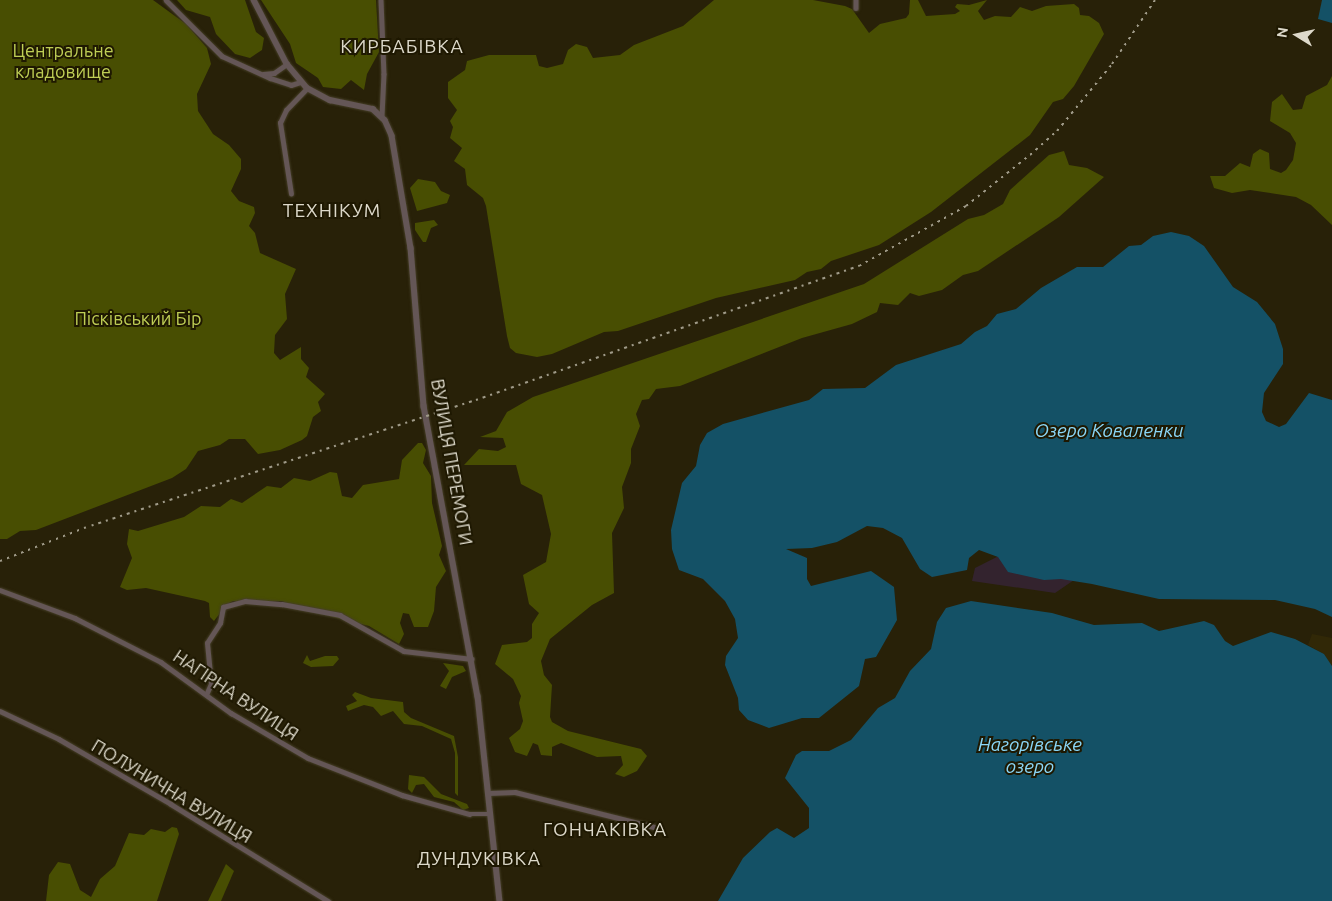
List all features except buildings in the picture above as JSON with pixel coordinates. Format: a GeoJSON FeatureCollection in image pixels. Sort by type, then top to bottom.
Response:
{"type":"FeatureCollection","features":[{"type":"Feature","properties":{"kind":"street"},"geometry":{"type":"LineString","coordinates":[[166,0],[222,56],[291,85],[300,82]]}},
{"type":"Feature","properties":{"kind":"street"},"geometry":{"type":"LineString","coordinates":[[254,0],[288,64],[300,82],[307,88],[330,100],[366,105],[382,116]]}},
{"type":"Feature","properties":{"kind":"street","name":"ВУЛИЦЯ ПЕРЕМОГИ"},"geometry":{"type":"LineString","coordinates":[[381,0],[384,74],[382,116],[392,136],[400,178],[413,265],[425,416],[472,658],[500,901]]}},
{"type":"Feature","properties":{"kind":"street"},"geometry":{"type":"LineString","coordinates":[[856,0],[856,8]]}},
{"type":"Feature","properties":{"kind":"street"},"geometry":{"type":"LineString","coordinates":[[262,74],[274,74],[288,64]]}},
{"type":"Feature","properties":{"kind":"street"},"geometry":{"type":"LineString","coordinates":[[291,194],[280,123],[286,110],[307,88]]}},
{"type":"Feature","properties":{"kind":"street","name":"НАГІРНА ВУЛИЦЯ"},"geometry":{"type":"LineString","coordinates":[[0,590],[87,623],[161,662],[206,695],[280,744],[345,774],[466,813],[491,814]]}},
{"type":"Feature","properties":{"kind":"street"},"geometry":{"type":"LineString","coordinates":[[206,695],[211,684],[207,643],[222,620],[223,607],[245,601],[282,604],[340,615],[404,651],[472,658]]}},
{"type":"Feature","properties":{"kind":"street","name":"ПОЛУНИЧНА ВУЛИЦЯ"},"geometry":{"type":"LineString","coordinates":[[0,711],[59,739],[170,804],[328,901]]}},
{"type":"Feature","properties":{"kind":"street"},"geometry":{"type":"LineString","coordinates":[[488,793],[515,792],[654,827]]}},
{"type":"Feature","properties":{"kind":"shaded area"},"geometry":{"type":"Polygon","coordinates":[[[1034,538],[1074,580],[1055,593],[972,581],[975,568],[1034,538]]]}},
{"type":"Feature","properties":{"kind":"green space","name":"Пісківський Бір"},"geometry":{"type":"Polygon","coordinates":[[[0,0],[153,0],[186,24],[207,48],[211,64],[197,94],[198,111],[213,134],[229,145],[241,159],[241,169],[231,191],[239,201],[254,207],[255,213],[249,226],[255,233],[260,253],[296,269],[285,294],[287,319],[275,335],[274,353],[280,360],[301,347],[301,359],[309,368],[306,377],[325,394],[318,402],[321,411],[313,417],[307,436],[302,440],[280,450],[258,454],[245,439],[229,439],[220,445],[198,451],[186,469],[172,478],[36,530],[20,531],[7,539],[0,539],[0,0]]]}},
{"type":"Feature","properties":{"kind":"green space"},"geometry":{"type":"Polygon","coordinates":[[[177,0],[245,0],[256,32],[264,38],[262,50],[250,58],[235,54],[216,34],[210,17],[186,10],[177,0]]]}},
{"type":"Feature","properties":{"kind":"green space"},"geometry":{"type":"Polygon","coordinates":[[[261,0],[376,0],[379,52],[367,74],[364,90],[351,80],[341,89],[323,87],[318,78],[296,63],[290,44],[261,0]]]}},
{"type":"Feature","properties":{"kind":"green space"},"geometry":{"type":"Polygon","coordinates":[[[714,0],[813,0],[845,6],[852,9],[869,33],[880,24],[906,18],[909,14],[910,0],[918,0],[926,16],[955,14],[960,11],[955,7],[957,4],[969,5],[987,0],[978,11],[984,20],[995,16],[1011,17],[1020,7],[1032,11],[1046,6],[1074,4],[1079,8],[1080,15],[1089,16],[1099,23],[1104,34],[1074,86],[1063,99],[1053,102],[1030,135],[931,212],[879,245],[831,261],[821,269],[807,272],[795,280],[716,298],[618,331],[604,332],[552,354],[537,357],[516,353],[510,348],[507,336],[486,206],[483,198],[467,185],[465,169],[454,161],[462,148],[450,138],[453,127],[450,121],[457,110],[448,98],[448,82],[465,70],[467,61],[489,55],[536,55],[539,66],[547,68],[563,64],[568,50],[576,44],[587,47],[593,58],[620,55],[634,45],[683,26],[714,0]]]}},
{"type":"Feature","properties":{"kind":"green space"},"geometry":{"type":"Polygon","coordinates":[[[1332,76],[1332,225],[1311,205],[1296,197],[1250,190],[1232,193],[1214,188],[1210,176],[1225,176],[1240,163],[1250,167],[1253,154],[1260,149],[1269,153],[1270,169],[1281,173],[1286,170],[1293,160],[1296,143],[1290,133],[1270,121],[1272,102],[1282,94],[1293,110],[1302,109],[1306,96],[1327,85],[1332,76]]]}},
{"type":"Feature","properties":{"kind":"green space"},"geometry":{"type":"Polygon","coordinates":[[[1064,151],[1069,165],[1087,168],[1104,177],[1059,217],[978,271],[963,275],[942,290],[919,296],[910,293],[898,305],[880,303],[877,312],[852,324],[802,338],[680,386],[656,389],[649,399],[642,400],[636,414],[640,426],[631,449],[631,463],[622,487],[624,508],[612,533],[614,593],[592,605],[550,639],[541,661],[544,675],[552,685],[550,717],[552,722],[568,731],[641,749],[647,756],[637,771],[624,777],[615,774],[623,765],[621,756],[597,757],[561,743],[552,747],[552,756],[541,755],[538,745],[533,743],[527,756],[515,752],[509,738],[520,729],[523,721],[519,703],[521,696],[513,679],[495,664],[502,645],[527,642],[532,638],[532,624],[539,613],[529,604],[523,575],[546,562],[551,534],[542,495],[521,484],[516,465],[464,465],[479,449],[498,451],[506,447],[503,438],[480,437],[496,431],[507,412],[533,397],[864,284],[968,219],[984,215],[1003,204],[1010,190],[1049,155],[1064,151]]]}},
{"type":"Feature","properties":{"kind":"green space"},"geometry":{"type":"Polygon","coordinates":[[[418,179],[435,182],[441,191],[450,195],[447,203],[417,211],[410,188],[418,179]]]}},
{"type":"Feature","properties":{"kind":"green space"},"geometry":{"type":"Polygon","coordinates":[[[434,220],[438,225],[431,228],[426,242],[423,242],[415,230],[415,223],[434,220]]]}},
{"type":"Feature","properties":{"kind":"green space"},"geometry":{"type":"Polygon","coordinates":[[[418,443],[422,443],[426,450],[423,463],[431,476],[432,503],[442,546],[439,555],[446,571],[436,587],[434,611],[428,627],[414,627],[409,614],[403,613],[400,623],[404,634],[399,644],[369,626],[308,611],[282,601],[233,601],[227,604],[214,621],[210,617],[209,603],[205,601],[146,588],[127,590],[120,587],[132,558],[127,544],[129,529],[138,531],[184,517],[201,506],[220,507],[231,499],[242,503],[267,486],[281,488],[294,478],[310,481],[330,472],[337,473],[342,496],[352,498],[363,485],[399,479],[402,460],[418,443]]]}},
{"type":"Feature","properties":{"kind":"green space"},"geometry":{"type":"Polygon","coordinates":[[[307,655],[310,661],[325,656],[337,656],[339,659],[333,666],[311,667],[303,663],[307,655]]]}},
{"type":"Feature","properties":{"kind":"green space"},"geometry":{"type":"Polygon","coordinates":[[[443,663],[463,666],[466,671],[452,677],[446,689],[440,686],[449,671],[443,663]]]}},
{"type":"Feature","properties":{"kind":"green space"},"geometry":{"type":"Polygon","coordinates":[[[355,692],[371,698],[403,702],[404,712],[411,718],[454,736],[458,757],[458,796],[455,793],[455,753],[451,739],[422,726],[404,724],[393,711],[381,716],[373,707],[364,705],[348,711],[346,706],[357,701],[352,695],[355,692]]]}},
{"type":"Feature","properties":{"kind":"green space"},"geometry":{"type":"Polygon","coordinates":[[[409,775],[424,777],[441,794],[467,804],[469,808],[463,810],[454,802],[434,797],[424,784],[416,785],[412,793],[408,789],[409,775]]]}},
{"type":"Feature","properties":{"kind":"green space"},"geometry":{"type":"Polygon","coordinates":[[[172,827],[177,828],[179,834],[157,901],[46,901],[49,875],[58,862],[70,864],[80,890],[91,897],[100,879],[115,866],[129,833],[144,835],[151,829],[165,832],[172,827]]]}},
{"type":"Feature","properties":{"kind":"green space"},"geometry":{"type":"Polygon","coordinates":[[[226,864],[234,871],[221,901],[208,901],[226,864]]]}},
{"type":"Feature","properties":{"kind":"sand"},"geometry":{"type":"Polygon","coordinates":[[[1312,634],[1332,638],[1332,666],[1324,654],[1308,645],[1312,634]]]}},
{"type":"Feature","properties":{"kind":"water"},"geometry":{"type":"Polygon","coordinates":[[[1322,0],[1332,0],[1332,23],[1318,19],[1322,0]]]}},
{"type":"Feature","properties":{"kind":"water","name":"Озеро Коваленки"},"geometry":{"type":"Polygon","coordinates":[[[1171,232],[1189,236],[1204,246],[1233,287],[1257,302],[1275,324],[1283,349],[1283,364],[1264,393],[1262,412],[1266,421],[1279,427],[1286,424],[1309,393],[1332,400],[1332,617],[1315,609],[1275,600],[1159,599],[1092,584],[1061,579],[1044,580],[1008,572],[998,557],[979,550],[969,558],[967,570],[932,577],[920,569],[902,538],[883,528],[867,526],[837,542],[812,548],[786,549],[807,558],[807,579],[811,586],[871,571],[894,587],[897,620],[876,657],[865,659],[859,686],[819,718],[802,718],[769,728],[748,720],[739,710],[738,698],[725,665],[726,656],[738,638],[735,619],[725,601],[703,579],[679,570],[672,549],[671,530],[682,483],[696,466],[700,445],[707,433],[723,424],[809,400],[823,389],[865,388],[896,365],[961,344],[975,332],[987,326],[997,314],[1016,309],[1041,288],[1077,267],[1103,267],[1129,246],[1141,245],[1153,236],[1171,232]]]}},
{"type":"Feature","properties":{"kind":"water","name":"Нагорівське озеро"},"geometry":{"type":"Polygon","coordinates":[[[971,601],[1052,613],[1094,625],[1142,623],[1159,631],[1204,621],[1214,625],[1225,641],[1233,646],[1271,632],[1295,639],[1324,654],[1332,666],[1332,901],[718,901],[743,858],[770,832],[777,828],[794,838],[809,828],[809,808],[785,778],[796,755],[802,751],[829,751],[851,740],[878,708],[895,698],[910,671],[931,649],[937,622],[946,608],[971,601]]]}},
{"type":"Feature","properties":{"kind":"railway"},"geometry":{"type":"LineString","coordinates":[[0,561],[84,528],[476,400],[859,266],[966,206],[1057,131],[1112,64],[1155,0]]}},
{"type":"Feature","properties":{"kind":"district","name":"КИРБАБІВКА"},"geometry":{"type":"Point","coordinates":[402,47]}},
{"type":"Feature","properties":{"kind":"district","name":"ТЕХНІКУМ"},"geometry":{"type":"Point","coordinates":[332,211]}},
{"type":"Feature","properties":{"kind":"district","name":"ГОНЧАКІВКА"},"geometry":{"type":"Point","coordinates":[605,830]}},
{"type":"Feature","properties":{"kind":"district","name":"ДУНДУКІВКА"},"geometry":{"type":"Point","coordinates":[479,859]}},
{"type":"Feature","properties":{"kind":"park label","name":"Центральне кладовище"},"geometry":{"type":"Point","coordinates":[63,61]}}]}
